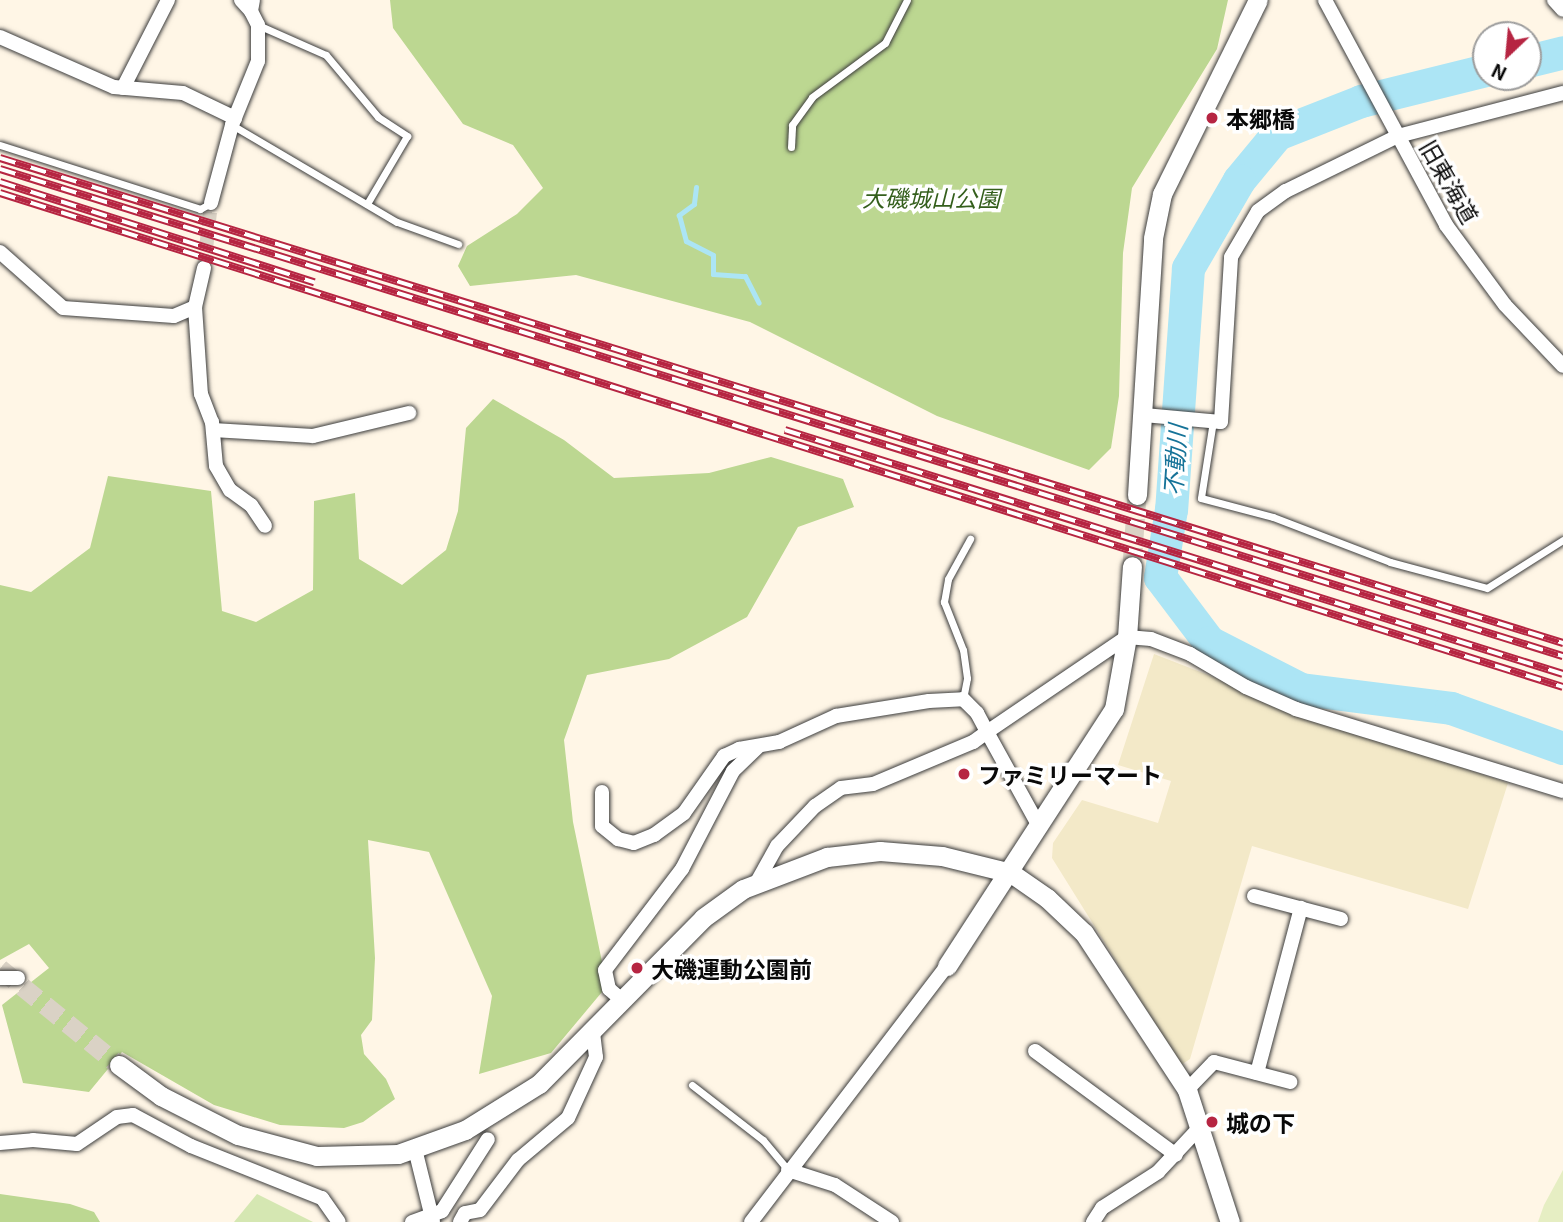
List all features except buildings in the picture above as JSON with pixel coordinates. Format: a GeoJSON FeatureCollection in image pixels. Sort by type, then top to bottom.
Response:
{"type":"FeatureCollection","features":[{"type":"Feature","properties":{"kind":"street"},"geometry":{"type":"LineString","coordinates":[[123,88],[167,0]]}},
{"type":"Feature","properties":{"kind":"street","name":"旧東海道"},"geometry":{"type":"LineString","coordinates":[[1325,0],[1453,235],[1505,305],[1563,366]]}},
{"type":"Feature","properties":{"kind":"street"},"geometry":{"type":"LineString","coordinates":[[1554,0],[1563,10]]}},
{"type":"Feature","properties":{"kind":"street"},"geometry":{"type":"LineString","coordinates":[[1138,495],[1149,416],[1153,238],[1162,194],[1260,3]]}},
{"type":"Feature","properties":{"kind":"street"},"geometry":{"type":"LineString","coordinates":[[211,203],[234,121],[258,61],[258,25],[248,4]]}},
{"type":"Feature","properties":{"kind":"street"},"geometry":{"type":"LineString","coordinates":[[0,37],[123,88],[183,93],[234,121]]}},
{"type":"Feature","properties":{"kind":"street"},"geometry":{"type":"LineString","coordinates":[[1149,416],[1221,422],[1231,257],[1241,234],[1258,211],[1286,191],[1394,129],[1563,93]]}},
{"type":"Feature","properties":{"kind":"street"},"geometry":{"type":"LineString","coordinates":[[0,252],[63,308],[174,316],[195,307]]}},
{"type":"Feature","properties":{"kind":"street"},"geometry":{"type":"LineString","coordinates":[[204,268],[195,307],[201,394],[213,430],[216,466],[229,490],[251,505],[265,526]]}},
{"type":"Feature","properties":{"kind":"street"},"geometry":{"type":"LineString","coordinates":[[213,430],[313,436],[409,412]]}},
{"type":"Feature","properties":{"kind":"street"},"geometry":{"type":"LineString","coordinates":[[751,1222],[788,1170],[947,966],[1011,873],[1114,709],[1127,638],[1132,566]]}},
{"type":"Feature","properties":{"kind":"street"},"geometry":{"type":"LineString","coordinates":[[757,882],[777,846],[815,806],[841,788],[901,774],[987,732],[1127,638],[1152,639],[1190,654],[1246,687],[1296,709],[1563,791]]}},
{"type":"Feature","properties":{"kind":"street"},"geometry":{"type":"LineString","coordinates":[[602,792],[602,826],[618,839],[634,843],[654,835],[684,813],[724,756],[758,747],[836,716],[963,699],[987,732],[1040,828]]}},
{"type":"Feature","properties":{"kind":"street"},"geometry":{"type":"LineString","coordinates":[[622,1000],[609,989],[606,970],[682,869],[733,771],[758,747]]}},
{"type":"Feature","properties":{"kind":"street"},"geometry":{"type":"LineString","coordinates":[[119,1065],[162,1096],[200,1117],[277,1147],[352,1157],[415,1149],[465,1130],[546,1078],[703,918],[757,882],[827,857],[880,851],[942,856],[1011,873],[1047,898],[1084,933],[1186,1090],[1230,1222]]}},
{"type":"Feature","properties":{"kind":"street"},"geometry":{"type":"LineString","coordinates":[[1255,896],[1341,919]]}},
{"type":"Feature","properties":{"kind":"street"},"geometry":{"type":"LineString","coordinates":[[1257,1073],[1301,908]]}},
{"type":"Feature","properties":{"kind":"street"},"geometry":{"type":"LineString","coordinates":[[0,978],[18,978]]}},
{"type":"Feature","properties":{"kind":"street"},"geometry":{"type":"LineString","coordinates":[[460,1222],[465,1213],[480,1210],[518,1160],[569,1118],[596,1057],[593,1031]]}},
{"type":"Feature","properties":{"kind":"street"},"geometry":{"type":"LineString","coordinates":[[1035,1051],[1176,1155]]}},
{"type":"Feature","properties":{"kind":"street"},"geometry":{"type":"LineString","coordinates":[[1186,1090],[1214,1062],[1290,1082]]}},
{"type":"Feature","properties":{"kind":"street"},"geometry":{"type":"LineString","coordinates":[[0,1143],[33,1140],[64,1146],[77,1144],[117,1117],[132,1115],[191,1146],[323,1198],[339,1222]]}},
{"type":"Feature","properties":{"kind":"street"},"geometry":{"type":"LineString","coordinates":[[1093,1222],[1102,1208],[1176,1155],[1200,1127]]}},
{"type":"Feature","properties":{"kind":"street"},"geometry":{"type":"LineString","coordinates":[[412,1222],[432,1219],[442,1211],[488,1139]]}},
{"type":"Feature","properties":{"kind":"street"},"geometry":{"type":"LineString","coordinates":[[415,1149],[432,1219]]}},
{"type":"Feature","properties":{"kind":"street"},"geometry":{"type":"LineString","coordinates":[[788,1170],[835,1185],[892,1222]]}},
{"type":"Feature","properties":{"kind":"lane"},"geometry":{"type":"LineString","coordinates":[[791,147],[792,125],[812,97],[885,43],[907,0]]}},
{"type":"Feature","properties":{"kind":"lane"},"geometry":{"type":"LineString","coordinates":[[258,25],[326,55],[378,117],[407,136],[367,204]]}},
{"type":"Feature","properties":{"kind":"lane"},"geometry":{"type":"LineString","coordinates":[[234,121],[397,222],[458,244]]}},
{"type":"Feature","properties":{"kind":"lane"},"geometry":{"type":"LineString","coordinates":[[0,145],[200,209],[211,203]]}},
{"type":"Feature","properties":{"kind":"lane"},"geometry":{"type":"LineString","coordinates":[[1213,421],[1202,498],[1273,517],[1390,562],[1487,588],[1563,540]]}},
{"type":"Feature","properties":{"kind":"lane"},"geometry":{"type":"LineString","coordinates":[[963,699],[967,677],[963,650],[944,601],[948,579],[970,539]]}},
{"type":"Feature","properties":{"kind":"lane"},"geometry":{"type":"LineString","coordinates":[[692,1085],[763,1140],[788,1170]]}},
{"type":"Feature","properties":{"kind":"shaded area"},"geometry":{"type":"Polygon","coordinates":[[[1154,654],[1358,733],[1508,783],[1468,909],[1252,846],[1190,1059],[1181,1065],[1052,858],[1053,843],[1082,800],[1158,823],[1171,781],[1118,765],[1154,654]]]}},
{"type":"Feature","properties":{"kind":"green space","name":"大磯城山公園"},"geometry":{"type":"Polygon","coordinates":[[[390,0],[1228,0],[1217,49],[1132,188],[1123,253],[1119,396],[1111,448],[1089,470],[937,416],[750,322],[576,275],[470,286],[458,266],[467,246],[517,214],[543,188],[513,145],[463,124],[393,28],[390,0]]]}},
{"type":"Feature","properties":{"kind":"green space"},"geometry":{"type":"Polygon","coordinates":[[[493,399],[564,440],[614,478],[709,473],[771,457],[843,479],[854,507],[798,527],[747,617],[669,659],[587,675],[564,740],[573,822],[607,986],[551,1053],[479,1074],[492,996],[429,852],[368,840],[375,958],[372,1020],[361,1035],[364,1054],[386,1079],[395,1099],[363,1122],[344,1128],[280,1125],[214,1105],[122,1052],[89,1092],[23,1083],[2,1005],[49,968],[29,944],[0,960],[0,585],[31,592],[90,548],[108,476],[211,491],[222,611],[256,622],[313,590],[314,501],[355,493],[359,559],[402,585],[446,550],[458,511],[466,428],[493,399]]]}},
{"type":"Feature","properties":{"kind":"green space"},"geometry":{"type":"Polygon","coordinates":[[[1563,1170],[1563,1222],[1538,1222],[1544,1205],[1563,1170]]]}},
{"type":"Feature","properties":{"kind":"green space"},"geometry":{"type":"Polygon","coordinates":[[[0,1194],[70,1204],[94,1212],[100,1222],[0,1222],[0,1194]]]}},
{"type":"Feature","properties":{"kind":"green space"},"geometry":{"type":"Polygon","coordinates":[[[257,1194],[313,1222],[234,1222],[257,1194]]]}},
{"type":"Feature","properties":{"kind":"waterway","name":"不動川"},"geometry":{"type":"LineString","coordinates":[[1542,57],[1563,52]]}},
{"type":"Feature","properties":{"kind":"waterway","name":"不動川"},"geometry":{"type":"LineString","coordinates":[[1472,73],[1361,101],[1277,134],[1239,180],[1188,268],[1171,509],[1160,577],[1209,642],[1301,689],[1451,708],[1563,748]]}},
{"type":"Feature","properties":{"kind":"waterway"},"geometry":{"type":"LineString","coordinates":[[696,187],[694,204],[679,215],[686,241],[713,255],[713,274],[745,276],[759,303]]}},
{"type":"Feature","properties":{"kind":"tunnel"},"geometry":{"type":"LineString","coordinates":[[204,268],[211,203]]}},
{"type":"Feature","properties":{"kind":"tunnel"},"geometry":{"type":"LineString","coordinates":[[1132,566],[1137,495]]}},
{"type":"Feature","properties":{"kind":"tunnel"},"geometry":{"type":"LineString","coordinates":[[0,968],[119,1065]]}},
{"type":"Feature","properties":{"kind":"railway"},"geometry":{"type":"LineString","coordinates":[[0,158],[1563,643]]}},
{"type":"Feature","properties":{"kind":"railway"},"geometry":{"type":"LineString","coordinates":[[0,169],[1563,656]]}},
{"type":"Feature","properties":{"kind":"railway"},"geometry":{"type":"LineString","coordinates":[[0,182],[314,282]]}},
{"type":"Feature","properties":{"kind":"railway"},"geometry":{"type":"LineString","coordinates":[[0,193],[1563,687]]}},
{"type":"Feature","properties":{"kind":"railway"},"geometry":{"type":"LineString","coordinates":[[785,430],[1563,674]]}},
{"type":"Feature","properties":{"kind":"place","name":"本郷橋"},"geometry":{"type":"Point","coordinates":[1212,118]}},
{"type":"Feature","properties":{"kind":"place","name":"ファミリーマート"},"geometry":{"type":"Point","coordinates":[964,774]}},
{"type":"Feature","properties":{"kind":"place","name":"大磯運動公園前"},"geometry":{"type":"Point","coordinates":[637,968]}},
{"type":"Feature","properties":{"kind":"place","name":"城の下"},"geometry":{"type":"Point","coordinates":[1212,1122]}}]}
